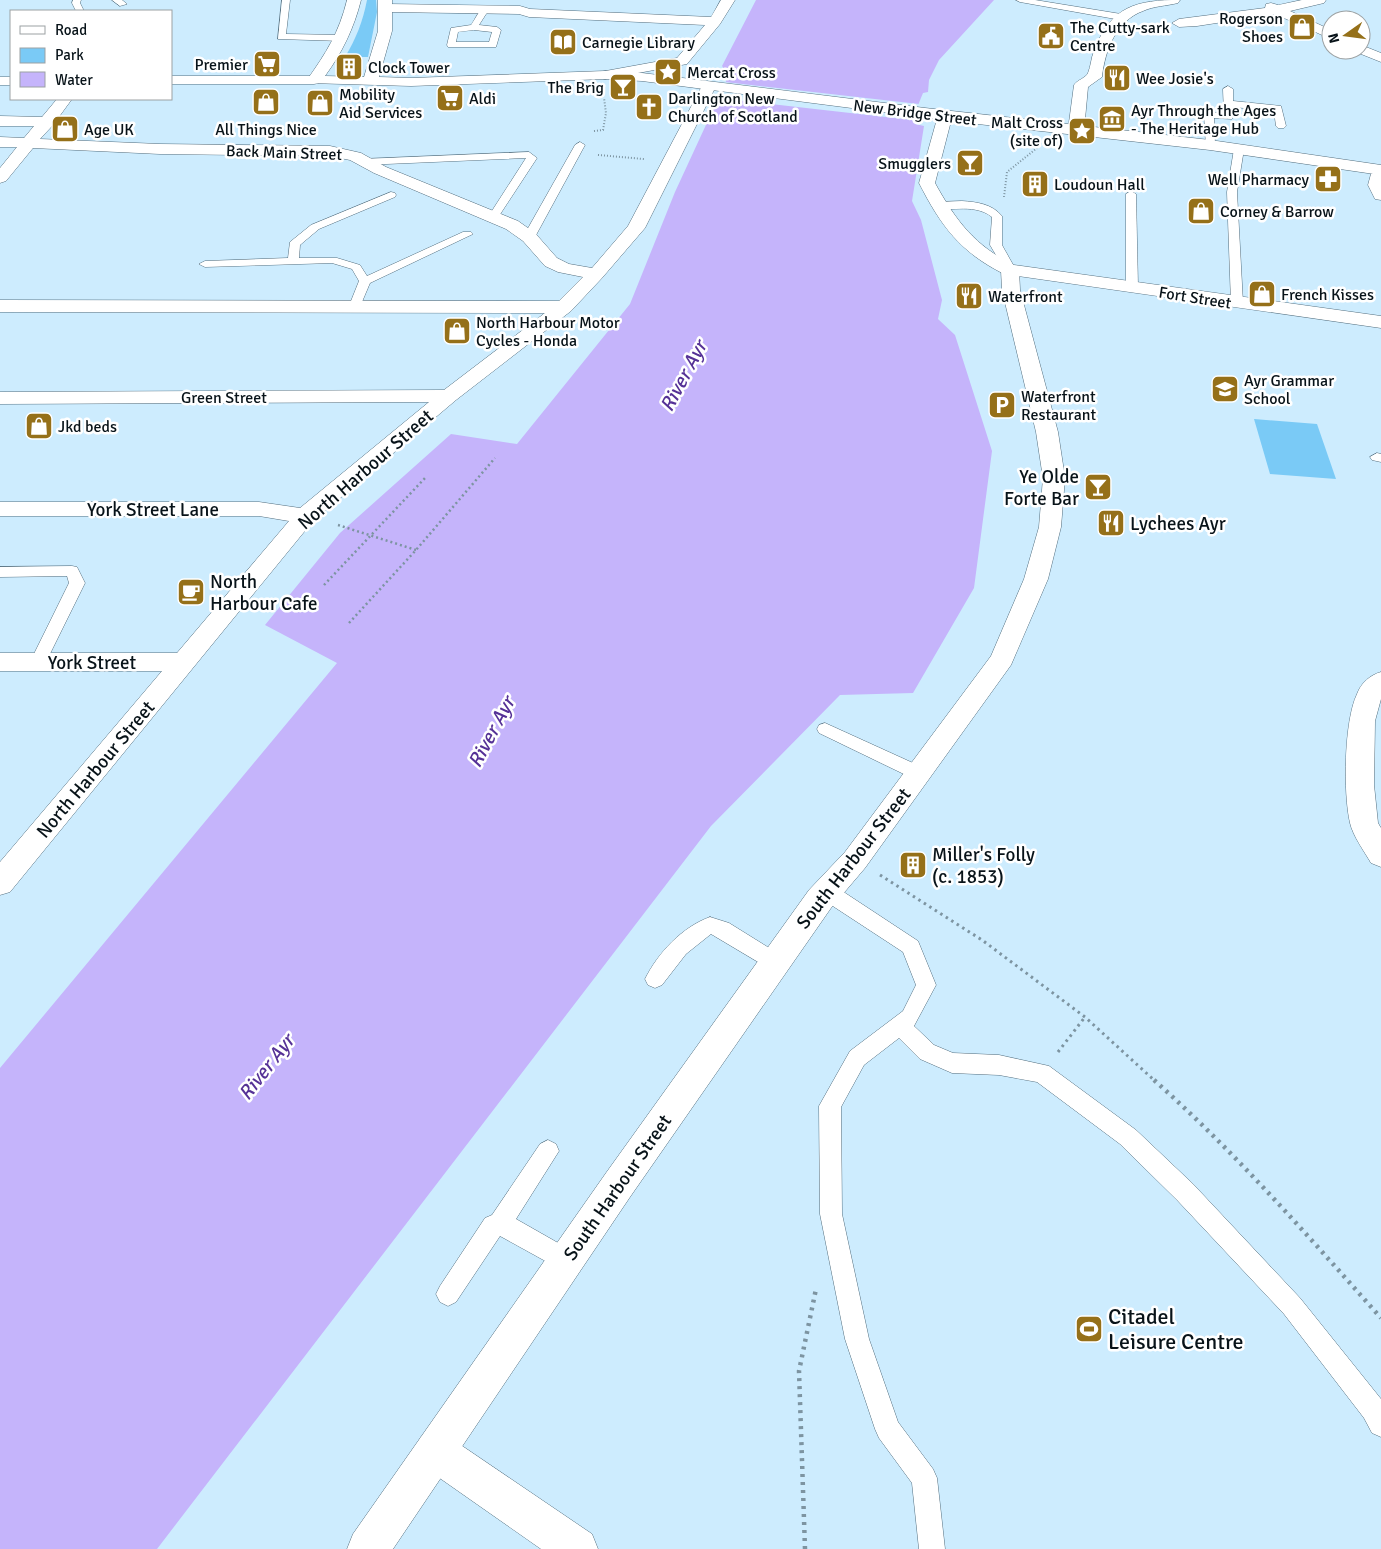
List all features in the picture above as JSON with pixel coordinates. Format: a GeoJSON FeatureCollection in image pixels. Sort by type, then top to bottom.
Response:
{"type":"FeatureCollection","features":[{"type":"Feature","properties":{"kind":"street"},"geometry":{"type":"LineString","coordinates":[[314,80],[333,57],[343,38],[354,0]]}},
{"type":"Feature","properties":{"kind":"street"},"geometry":{"type":"LineString","coordinates":[[172,80],[370,81],[605,76],[682,61],[715,21],[728,0]]}},
{"type":"Feature","properties":{"kind":"street"},"geometry":{"type":"LineString","coordinates":[[1010,270],[984,257],[968,244],[939,205],[928,183],[945,116],[1076,130],[1081,85],[1095,77],[1096,60],[1108,33],[1121,17],[1146,5],[1173,0]]}},
{"type":"Feature","properties":{"kind":"street"},"geometry":{"type":"LineString","coordinates":[[1260,0],[1321,30]]}},
{"type":"Feature","properties":{"kind":"street"},"geometry":{"type":"LineString","coordinates":[[1179,23],[1204,22],[1277,10],[1319,0]]}},
{"type":"Feature","properties":{"kind":"street"},"geometry":{"type":"LineString","coordinates":[[370,81],[382,45],[386,4],[484,11],[520,5],[529,13],[715,21]]}},
{"type":"Feature","properties":{"kind":"street","name":"New Bridge Street"},"geometry":{"type":"LineString","coordinates":[[605,76],[642,77],[945,116],[1210,145],[1381,170]]}},
{"type":"Feature","properties":{"kind":"street","name":"North Harbour Street"},"geometry":{"type":"LineString","coordinates":[[0,883],[305,516],[449,396],[564,307],[596,274],[636,228],[670,161],[713,87]]}},
{"type":"Feature","properties":{"kind":"street"},"geometry":{"type":"LineString","coordinates":[[0,178],[64,100]]}},
{"type":"Feature","properties":{"kind":"street"},"geometry":{"type":"LineString","coordinates":[[0,121],[48,122]]}},
{"type":"Feature","properties":{"kind":"street","name":"Back Main Street"},"geometry":{"type":"LineString","coordinates":[[0,142],[160,149],[330,151],[355,156],[363,162],[512,225],[529,237],[551,262],[564,268],[596,274]]}},
{"type":"Feature","properties":{"kind":"street"},"geometry":{"type":"LineString","coordinates":[[1381,175],[1377,177],[1376,185],[1381,195]]}},
{"type":"Feature","properties":{"kind":"street","name":"Fort Street"},"geometry":{"type":"LineString","coordinates":[[1010,270],[1033,275],[1381,322]]}},
{"type":"Feature","properties":{"kind":"street","name":"South Harbour Street"},"geometry":{"type":"LineString","coordinates":[[368,1549],[566,1260],[775,962],[826,891],[855,860],[1002,659],[1036,579],[1050,527],[1054,478],[1047,432],[1011,290],[1010,270]]}},
{"type":"Feature","properties":{"kind":"street"},"geometry":{"type":"LineString","coordinates":[[0,306],[564,307]]}},
{"type":"Feature","properties":{"kind":"street","name":"Green Street"},"geometry":{"type":"LineString","coordinates":[[0,398],[449,396]]}},
{"type":"Feature","properties":{"kind":"street","name":"York Street Lane"},"geometry":{"type":"LineString","coordinates":[[0,509],[259,509],[305,516]]}},
{"type":"Feature","properties":{"kind":"street","name":"York Street"},"geometry":{"type":"LineString","coordinates":[[0,662],[185,662]]}},
{"type":"Feature","properties":{"kind":"street"},"geometry":{"type":"LineString","coordinates":[[1381,681],[1369,695],[1362,721],[1360,785],[1364,824],[1381,855]]}},
{"type":"Feature","properties":{"kind":"street"},"geometry":{"type":"LineString","coordinates":[[435,1452],[577,1549]]}},
{"type":"Feature","properties":{"kind":"lane"},"geometry":{"type":"LineString","coordinates":[[286,0],[281,37],[343,38]]}},
{"type":"Feature","properties":{"kind":"lane"},"geometry":{"type":"LineString","coordinates":[[1020,0],[1121,17]]}},
{"type":"Feature","properties":{"kind":"lane"},"geometry":{"type":"LineString","coordinates":[[474,28],[484,11]]}},
{"type":"Feature","properties":{"kind":"lane"},"geometry":{"type":"LineString","coordinates":[[474,28],[497,30],[493,45],[451,45],[454,30],[474,28]]}},
{"type":"Feature","properties":{"kind":"lane"},"geometry":{"type":"LineString","coordinates":[[1210,145],[1209,115],[1229,117],[1228,89]]}},
{"type":"Feature","properties":{"kind":"lane"},"geometry":{"type":"LineString","coordinates":[[1228,104],[1278,108],[1282,126]]}},
{"type":"Feature","properties":{"kind":"lane"},"geometry":{"type":"LineString","coordinates":[[529,237],[578,148]]}},
{"type":"Feature","properties":{"kind":"lane"},"geometry":{"type":"LineString","coordinates":[[1238,303],[1232,192],[1239,149]]}},
{"type":"Feature","properties":{"kind":"lane"},"geometry":{"type":"LineString","coordinates":[[363,162],[529,155],[532,158],[493,217]]}},
{"type":"Feature","properties":{"kind":"lane"},"geometry":{"type":"LineString","coordinates":[[1131,194],[1132,287]]}},
{"type":"Feature","properties":{"kind":"lane"},"geometry":{"type":"LineString","coordinates":[[293,261],[294,244],[315,227],[391,195]]}},
{"type":"Feature","properties":{"kind":"lane"},"geometry":{"type":"LineString","coordinates":[[939,205],[982,206],[992,210],[997,216],[996,245],[1010,270]]}},
{"type":"Feature","properties":{"kind":"lane"},"geometry":{"type":"LineString","coordinates":[[355,306],[365,281],[467,234]]}},
{"type":"Feature","properties":{"kind":"lane"},"geometry":{"type":"LineString","coordinates":[[205,264],[333,260],[356,266],[365,281]]}},
{"type":"Feature","properties":{"kind":"lane"},"geometry":{"type":"LineString","coordinates":[[0,572],[72,572],[77,583],[38,662]]}},
{"type":"Feature","properties":{"kind":"lane"},"geometry":{"type":"LineString","coordinates":[[825,729],[918,773]]}},
{"type":"Feature","properties":{"kind":"lane"},"geometry":{"type":"LineString","coordinates":[[826,891],[911,947],[926,985],[910,1016],[857,1058],[830,1106],[831,1214],[857,1340],[888,1429],[924,1478],[932,1549]]}},
{"type":"Feature","properties":{"kind":"lane"},"geometry":{"type":"LineString","coordinates":[[655,979],[678,947],[699,930],[710,925],[722,929],[775,962]]}},
{"type":"Feature","properties":{"kind":"lane"},"geometry":{"type":"LineString","coordinates":[[900,1025],[927,1052],[952,1063],[999,1065],[1042,1073],[1128,1137],[1184,1192],[1292,1306],[1373,1409],[1381,1424]]}},
{"type":"Feature","properties":{"kind":"lane"},"geometry":{"type":"LineString","coordinates":[[448,1294],[493,1226],[500,1223],[548,1152]]}},
{"type":"Feature","properties":{"kind":"lane"},"geometry":{"type":"LineString","coordinates":[[500,1223],[566,1260]]}},
{"type":"Feature","properties":{"kind":"path"},"geometry":{"type":"LineString","coordinates":[[997,216],[1005,194],[1007,172],[1037,148],[1036,126]]}},
{"type":"Feature","properties":{"kind":"path"},"geometry":{"type":"LineString","coordinates":[[578,148],[670,161]]}},
{"type":"Feature","properties":{"kind":"path"},"geometry":{"type":"LineString","coordinates":[[349,623],[416,550],[494,458]]}},
{"type":"Feature","properties":{"kind":"path"},"geometry":{"type":"LineString","coordinates":[[324,585],[425,478]]}},
{"type":"Feature","properties":{"kind":"path"},"geometry":{"type":"LineString","coordinates":[[338,525],[416,550]]}},
{"type":"Feature","properties":{"kind":"path"},"geometry":{"type":"LineString","coordinates":[[855,860],[982,940],[1085,1016],[1180,1103],[1275,1199],[1381,1318]]}},
{"type":"Feature","properties":{"kind":"path"},"geometry":{"type":"LineString","coordinates":[[1042,1073],[1085,1016]]}},
{"type":"Feature","properties":{"kind":"path"},"geometry":{"type":"LineString","coordinates":[[805,1549],[799,1371],[818,1284]]}},
{"type":"Feature","properties":{"kind":"green space"},"geometry":{"type":"Polygon","coordinates":[[[367,0],[376,0],[377,12],[368,57],[345,57],[359,30],[367,0]]]}},
{"type":"Feature","properties":{"kind":"green space"},"geometry":{"type":"Polygon","coordinates":[[[1254,419],[1317,424],[1336,479],[1270,474],[1254,419]]]}},
{"type":"Feature","properties":{"kind":"water","name":"River Ayr"},"geometry":{"type":"Polygon","coordinates":[[[756,0],[994,0],[939,60],[929,80],[928,92],[923,93],[912,120],[915,124],[924,126],[912,201],[921,220],[942,300],[938,319],[955,335],[992,451],[974,588],[913,693],[840,695],[711,826],[157,1549],[0,1549],[0,1068],[337,663],[265,625],[340,533],[451,434],[517,444],[630,304],[675,192],[729,75],[722,66],[756,0]]]}},
{"type":"Feature","properties":{"kind":"pier"},"geometry":{"type":"Polygon","coordinates":[[[725,82],[919,104],[912,120],[718,98],[725,82]]]}},
{"type":"Feature","properties":{"kind":"place","name":"Rogerson Shoes"},"geometry":{"type":"Point","coordinates":[1302,27]}},
{"type":"Feature","properties":{"kind":"place","name":"The Cutty-sark Centre"},"geometry":{"type":"Point","coordinates":[1051,36]}},
{"type":"Feature","properties":{"kind":"place","name":"Carnegie Library"},"geometry":{"type":"Point","coordinates":[563,42]}},
{"type":"Feature","properties":{"kind":"place","name":"Premier"},"geometry":{"type":"Point","coordinates":[267,64]}},
{"type":"Feature","properties":{"kind":"place","name":"Clock Tower"},"geometry":{"type":"Point","coordinates":[349,67]}},
{"type":"Feature","properties":{"kind":"place","name":"Mercat Cross"},"geometry":{"type":"Point","coordinates":[668,72]}},
{"type":"Feature","properties":{"kind":"place","name":"Wee Josie's"},"geometry":{"type":"Point","coordinates":[1117,78]}},
{"type":"Feature","properties":{"kind":"place","name":"The Brig"},"geometry":{"type":"Point","coordinates":[623,87]}},
{"type":"Feature","properties":{"kind":"place","name":"Aldi"},"geometry":{"type":"Point","coordinates":[450,98]}},
{"type":"Feature","properties":{"kind":"place","name":"All Things Nice"},"geometry":{"type":"Point","coordinates":[266,102]}},
{"type":"Feature","properties":{"kind":"place","name":"Mobility Aid Services"},"geometry":{"type":"Point","coordinates":[320,103]}},
{"type":"Feature","properties":{"kind":"place","name":"Darlington New Church of Scotland"},"geometry":{"type":"Point","coordinates":[649,107]}},
{"type":"Feature","properties":{"kind":"place","name":"Ayr Through the Ages - The Heritage Hub"},"geometry":{"type":"Point","coordinates":[1112,119]}},
{"type":"Feature","properties":{"kind":"place","name":"Age UK"},"geometry":{"type":"Point","coordinates":[65,129]}},
{"type":"Feature","properties":{"kind":"place","name":"Malt Cross (site of)"},"geometry":{"type":"Point","coordinates":[1082,131]}},
{"type":"Feature","properties":{"kind":"place","name":"Smugglers"},"geometry":{"type":"Point","coordinates":[970,163]}},
{"type":"Feature","properties":{"kind":"place","name":"Well Pharmacy"},"geometry":{"type":"Point","coordinates":[1328,179]}},
{"type":"Feature","properties":{"kind":"place","name":"Loudoun Hall"},"geometry":{"type":"Point","coordinates":[1035,184]}},
{"type":"Feature","properties":{"kind":"place","name":"Corney & Barrow"},"geometry":{"type":"Point","coordinates":[1201,211]}},
{"type":"Feature","properties":{"kind":"place","name":"French Kisses"},"geometry":{"type":"Point","coordinates":[1262,294]}},
{"type":"Feature","properties":{"kind":"place","name":"Waterfront"},"geometry":{"type":"Point","coordinates":[969,296]}},
{"type":"Feature","properties":{"kind":"place","name":"North Harbour Motor Cycles - Honda"},"geometry":{"type":"Point","coordinates":[457,331]}},
{"type":"Feature","properties":{"kind":"place","name":"Ayr Grammar School"},"geometry":{"type":"Point","coordinates":[1225,389]}},
{"type":"Feature","properties":{"kind":"place","name":"Waterfront Restaurant"},"geometry":{"type":"Point","coordinates":[1002,405]}},
{"type":"Feature","properties":{"kind":"place","name":"Jkd beds"},"geometry":{"type":"Point","coordinates":[39,426]}},
{"type":"Feature","properties":{"kind":"place","name":"Ye Olde Forte Bar"},"geometry":{"type":"Point","coordinates":[1098,487]}},
{"type":"Feature","properties":{"kind":"place","name":"Lychees Ayr"},"geometry":{"type":"Point","coordinates":[1111,523]}},
{"type":"Feature","properties":{"kind":"place","name":"North Harbour Cafe"},"geometry":{"type":"Point","coordinates":[191,592]}},
{"type":"Feature","properties":{"kind":"place","name":"Miller's Folly (c. 1853)"},"geometry":{"type":"Point","coordinates":[913,865]}},
{"type":"Feature","properties":{"kind":"place","name":"Citadel Leisure Centre"},"geometry":{"type":"Point","coordinates":[1089,1329]}}]}
